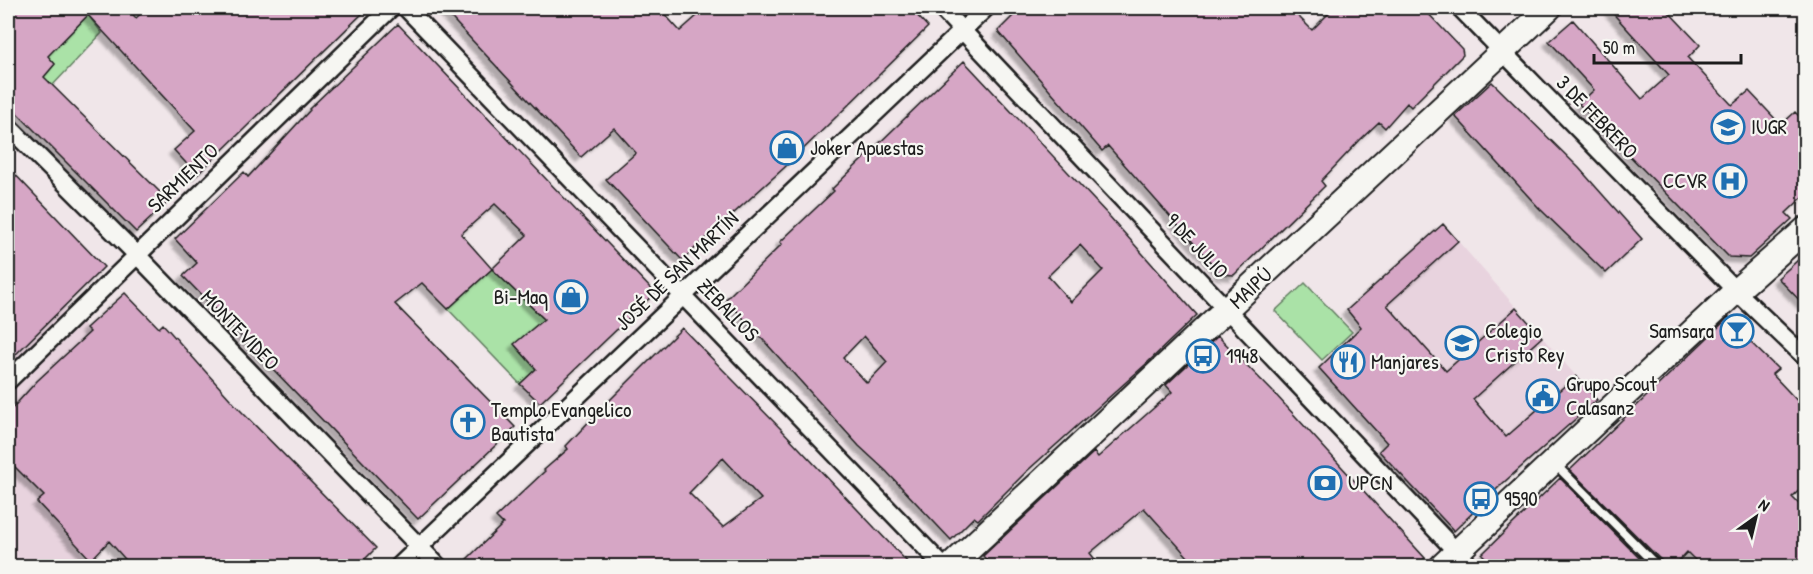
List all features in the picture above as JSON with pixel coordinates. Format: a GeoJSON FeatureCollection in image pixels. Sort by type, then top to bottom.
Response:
{"type":"FeatureCollection","features":[{"type":"Feature","properties":{"kind":"main road","name":"MAIPÚ"},"geometry":{"type":"LineString","coordinates":[[951,567],[1549,8]]}},
{"type":"Feature","properties":{"kind":"main road"},"geometry":{"type":"LineString","coordinates":[[1456,562],[1554,462],[1736,291],[1806,229]]}},
{"type":"Feature","properties":{"kind":"street","name":"SARMIENTO"},"geometry":{"type":"LineString","coordinates":[[8,381],[391,8]]}},
{"type":"Feature","properties":{"kind":"street","name":"ZEBALLOS"},"geometry":{"type":"LineString","coordinates":[[406,8],[943,567]]}},
{"type":"Feature","properties":{"kind":"street","name":"9 DE JULIO"},"geometry":{"type":"LineString","coordinates":[[941,8],[1227,310],[1456,562]]}},
{"type":"Feature","properties":{"kind":"street","name":"JOSÉ DE SAN MARTÍN"},"geometry":{"type":"LineString","coordinates":[[399,567],[986,8]]}},
{"type":"Feature","properties":{"kind":"street","name":"3 DE FEBRERO"},"geometry":{"type":"LineString","coordinates":[[1460,8],[1736,291],[1806,358]]}},
{"type":"Feature","properties":{"kind":"street","name":"MONTEVIDEO"},"geometry":{"type":"LineString","coordinates":[[8,126],[137,255],[438,567]]}},
{"type":"Feature","properties":{"kind":"lane"},"geometry":{"type":"LineString","coordinates":[[1554,462],[1657,567]]}},
{"type":"Feature","properties":{"kind":"shaded area","name":"Colegio Cristo Rey"},"geometry":{"type":"Polygon","coordinates":[[[1443,224],[1597,400],[1502,484],[1347,310],[1443,224]]]}},
{"type":"Feature","properties":{"kind":"shaded area"},"geometry":{"type":"Polygon","coordinates":[[[8,247],[156,399],[43,506],[93,566],[8,566],[8,247]]]}},
{"type":"Feature","properties":{"kind":"green space"},"geometry":{"type":"Polygon","coordinates":[[[88,15],[102,33],[52,86],[43,77],[55,64],[24,31],[34,21],[59,45],[88,15]]]}},
{"type":"Feature","properties":{"kind":"green space"},"geometry":{"type":"Polygon","coordinates":[[[492,269],[544,319],[515,344],[536,369],[520,384],[448,309],[492,269]]]}},
{"type":"Feature","properties":{"kind":"green space"},"geometry":{"type":"Polygon","coordinates":[[[1305,283],[1352,332],[1322,360],[1275,311],[1305,283]]]}},
{"type":"Feature","properties":{"kind":"building"},"geometry":{"type":"Polygon","coordinates":[[[8,8],[127,8],[136,18],[147,8],[368,8],[197,175],[174,150],[195,131],[88,15],[48,56],[55,64],[44,77],[169,201],[136,232],[8,104],[8,8]]]}},
{"type":"Feature","properties":{"kind":"building"},"geometry":{"type":"Polygon","coordinates":[[[442,8],[659,8],[680,31],[706,8],[910,8],[928,27],[784,168],[682,260],[606,179],[636,153],[614,128],[581,157],[442,8]]]}},
{"type":"Feature","properties":{"kind":"building"},"geometry":{"type":"Polygon","coordinates":[[[1021,8],[1290,8],[1312,30],[1334,8],[1423,8],[1462,49],[1463,55],[1411,107],[1407,103],[1385,128],[1379,122],[1360,140],[1321,181],[1325,186],[1234,275],[1221,274],[1108,146],[1102,151],[998,31],[1021,8]]]}},
{"type":"Feature","properties":{"kind":"building"},"geometry":{"type":"Polygon","coordinates":[[[1608,8],[1665,8],[1700,45],[1688,58],[1732,105],[1749,91],[1781,125],[1795,112],[1806,123],[1806,194],[1786,213],[1792,219],[1749,258],[1729,257],[1579,104],[1594,90],[1549,41],[1573,20],[1642,99],[1669,75],[1608,8]]]}},
{"type":"Feature","properties":{"kind":"building"},"geometry":{"type":"Polygon","coordinates":[[[398,24],[655,293],[540,403],[520,384],[536,369],[514,344],[544,319],[492,269],[448,309],[422,283],[395,304],[515,427],[418,519],[183,276],[197,263],[175,239],[244,172],[248,177],[309,109],[398,24]],[[495,204],[461,234],[492,269],[527,235],[495,204]]]}},
{"type":"Feature","properties":{"kind":"building"},"geometry":{"type":"Polygon","coordinates":[[[964,61],[1110,217],[1197,315],[1027,471],[978,520],[974,517],[951,540],[886,471],[859,446],[726,299],[782,244],[780,242],[834,191],[832,189],[964,61]],[[1080,245],[1048,276],[1071,302],[1103,270],[1080,245]],[[864,336],[843,358],[867,383],[887,362],[864,336]]]}},
{"type":"Feature","properties":{"kind":"building"},"geometry":{"type":"Polygon","coordinates":[[[1492,82],[1579,168],[1642,239],[1606,273],[1539,208],[1455,116],[1492,82]]]}},
{"type":"Feature","properties":{"kind":"building"},"geometry":{"type":"Polygon","coordinates":[[[8,167],[104,267],[8,362],[8,167]]]}},
{"type":"Feature","properties":{"kind":"building"},"geometry":{"type":"Polygon","coordinates":[[[1443,224],[1458,241],[1387,305],[1446,371],[1516,308],[1542,337],[1473,399],[1506,437],[1576,376],[1597,400],[1502,484],[1454,531],[1379,451],[1387,443],[1319,368],[1361,327],[1347,310],[1443,224]]]}},
{"type":"Feature","properties":{"kind":"building"},"geometry":{"type":"Polygon","coordinates":[[[1806,253],[1806,307],[1778,278],[1806,253]]]}},
{"type":"Feature","properties":{"kind":"building"},"geometry":{"type":"Polygon","coordinates":[[[125,293],[159,328],[163,324],[239,409],[376,548],[357,567],[132,567],[109,541],[91,560],[37,502],[44,496],[8,460],[8,413],[37,381],[90,332],[86,328],[125,293]]]}},
{"type":"Feature","properties":{"kind":"building"},"geometry":{"type":"Polygon","coordinates":[[[1729,317],[1743,335],[1778,369],[1772,374],[1806,410],[1806,484],[1792,497],[1806,511],[1806,567],[1702,567],[1687,552],[1673,567],[1663,567],[1662,561],[1570,470],[1729,317]]]}},
{"type":"Feature","properties":{"kind":"building"},"geometry":{"type":"Polygon","coordinates":[[[682,328],[912,567],[474,567],[467,559],[503,524],[496,517],[568,449],[566,446],[682,328]],[[723,458],[689,493],[723,527],[761,499],[723,458]]]}},
{"type":"Feature","properties":{"kind":"building"},"geometry":{"type":"Polygon","coordinates":[[[1218,336],[1276,395],[1425,558],[1415,567],[1197,567],[1144,508],[1090,553],[1101,567],[993,567],[983,556],[1094,452],[1098,457],[1172,392],[1166,385],[1218,336]]]}},
{"type":"Feature","properties":{"kind":"building"},"geometry":{"type":"Polygon","coordinates":[[[1560,478],[1648,567],[1494,567],[1482,554],[1560,478]]]}},
{"type":"Feature","properties":{"kind":"place","name":"IUGR"},"geometry":{"type":"Point","coordinates":[1728,127]}},
{"type":"Feature","properties":{"kind":"place","name":"Joker Apuestas"},"geometry":{"type":"Point","coordinates":[787,148]}},
{"type":"Feature","properties":{"kind":"place","name":"CCVR"},"geometry":{"type":"Point","coordinates":[1730,181]}},
{"type":"Feature","properties":{"kind":"place","name":"Bi-Maq"},"geometry":{"type":"Point","coordinates":[571,297]}},
{"type":"Feature","properties":{"kind":"place","name":"Samsara"},"geometry":{"type":"Point","coordinates":[1737,331]}},
{"type":"Feature","properties":{"kind":"place","name":"Colegio Cristo Rey"},"geometry":{"type":"Point","coordinates":[1462,343]}},
{"type":"Feature","properties":{"kind":"place","name":"1948"},"geometry":{"type":"Point","coordinates":[1203,356]}},
{"type":"Feature","properties":{"kind":"place","name":"Manjares"},"geometry":{"type":"Point","coordinates":[1348,362]}},
{"type":"Feature","properties":{"kind":"place","name":"Grupo Scout Calasanz"},"geometry":{"type":"Point","coordinates":[1543,396]}},
{"type":"Feature","properties":{"kind":"place","name":"Templo Evangelico Bautista"},"geometry":{"type":"Point","coordinates":[468,422]}},
{"type":"Feature","properties":{"kind":"place","name":"UPCN"},"geometry":{"type":"Point","coordinates":[1325,483]}},
{"type":"Feature","properties":{"kind":"place","name":"9590"},"geometry":{"type":"Point","coordinates":[1481,499]}}]}
